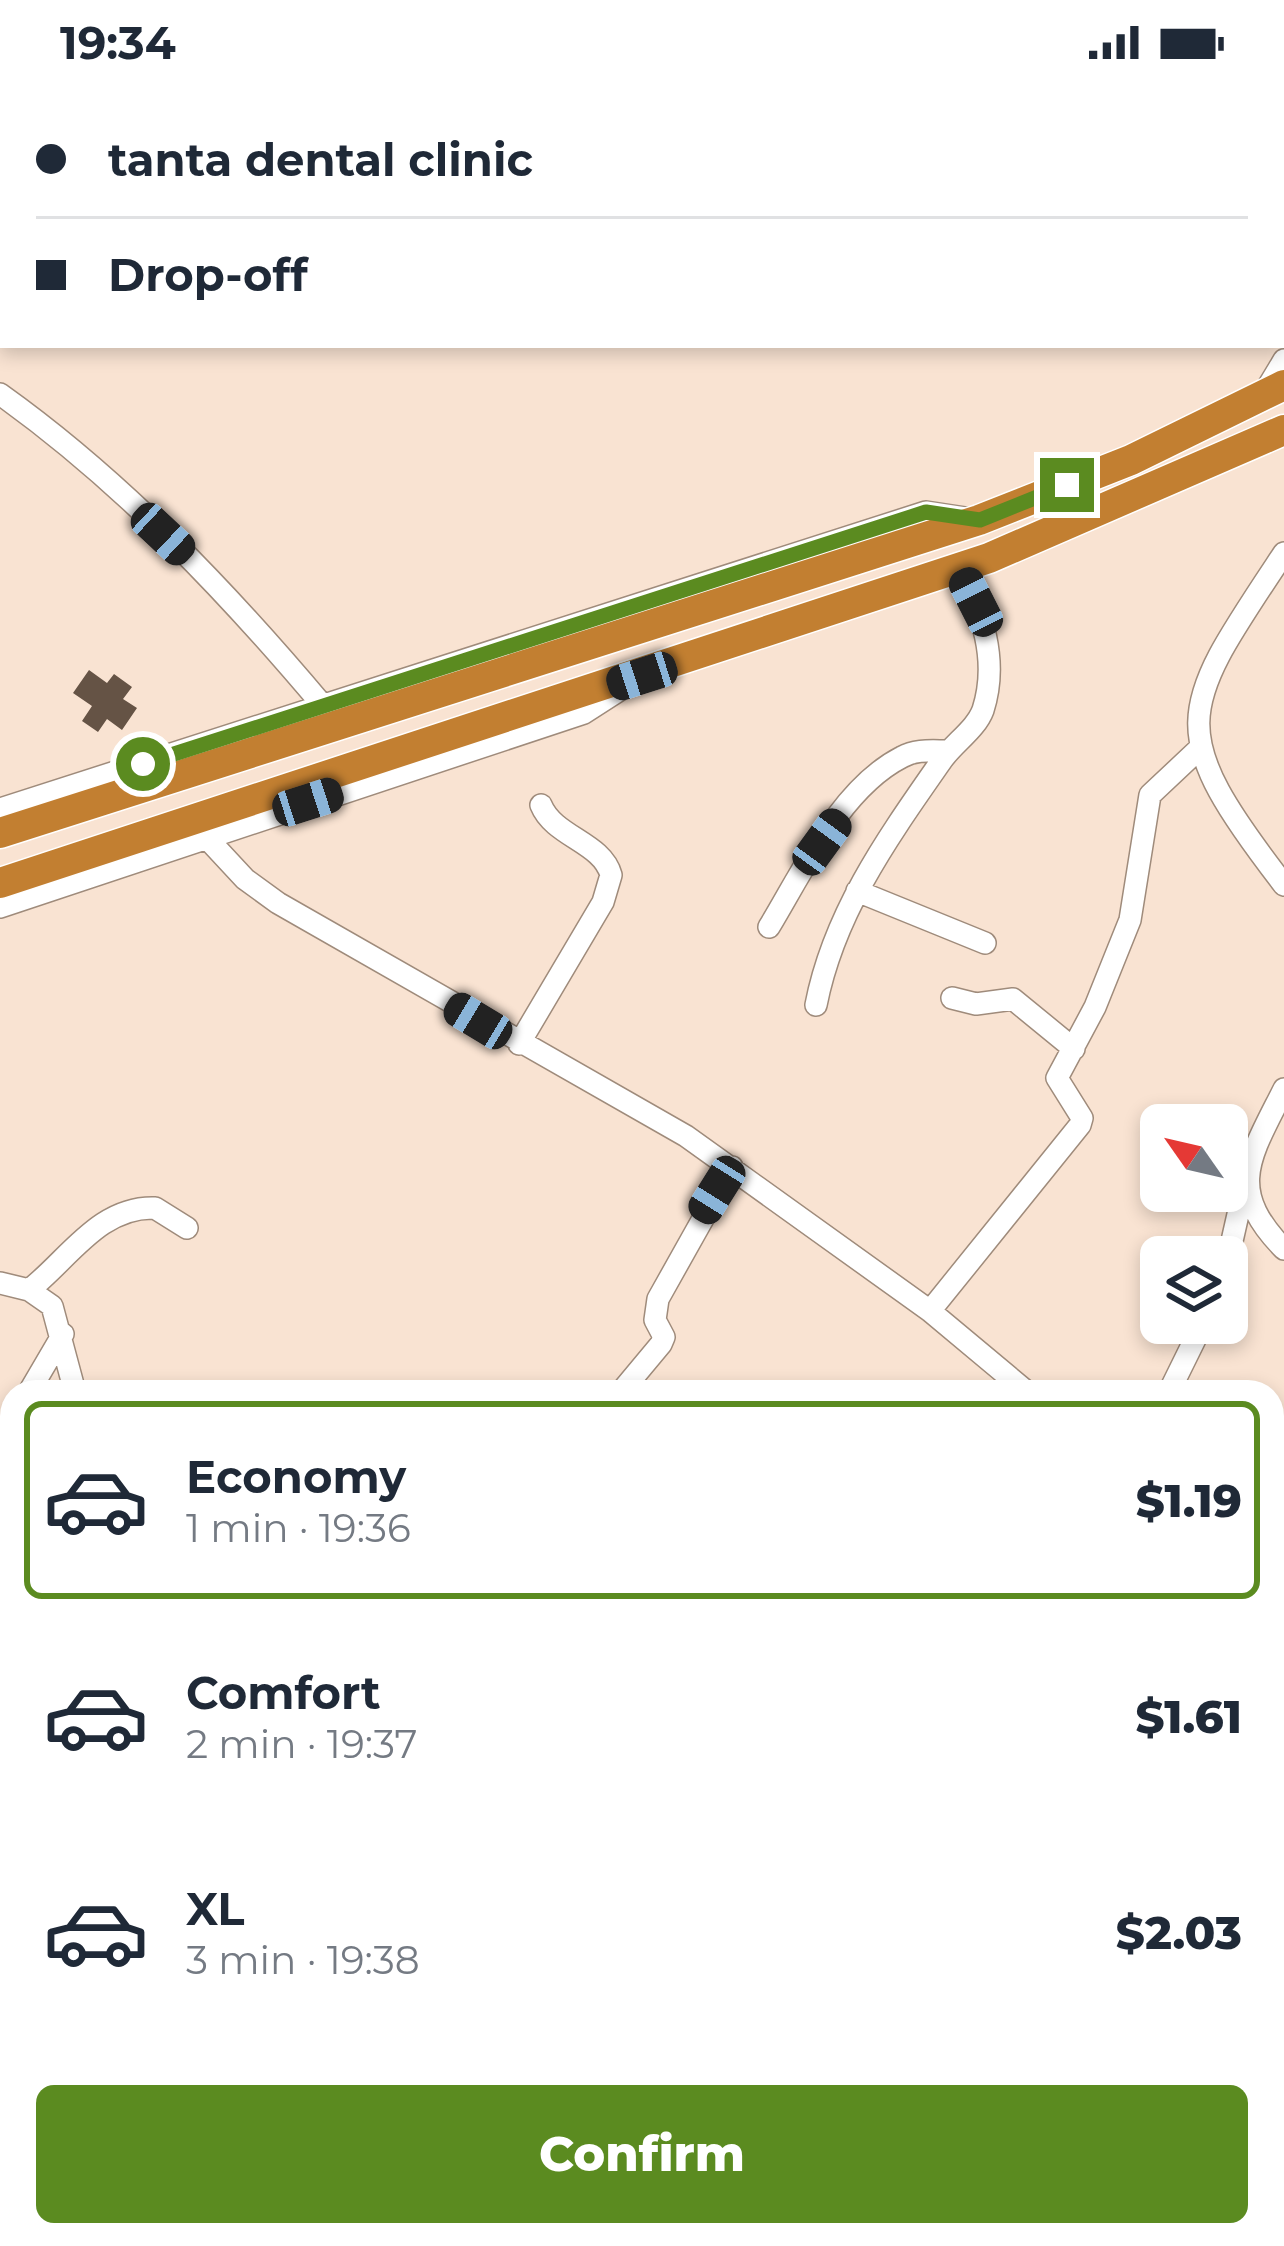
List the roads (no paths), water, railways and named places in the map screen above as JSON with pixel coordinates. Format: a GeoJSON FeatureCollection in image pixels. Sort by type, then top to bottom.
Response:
{"type":"FeatureCollection","features":[{"type":"Feature","properties":{"kind":"highway"},"geometry":{"type":"LineString","coordinates":[[2,813],[631,631],[980,520],[1131,460],[1273,391]]}},
{"type":"Feature","properties":{"kind":"highway"},"geometry":{"type":"LineString","coordinates":[[0,883],[642,676],[959,568],[1284,430]]}},
{"type":"Feature","properties":{"kind":"highway"},"geometry":{"type":"LineString","coordinates":[[754,590],[764,634]]}},
{"type":"Feature","properties":{"kind":"highway"},"geometry":{"type":"LineString","coordinates":[[631,631],[642,676]]}},
{"type":"Feature","properties":{"kind":"street"},"geometry":{"type":"LineString","coordinates":[[1273,391],[1284,360]]}},
{"type":"Feature","properties":{"kind":"street"},"geometry":{"type":"LineString","coordinates":[[0,394],[68,446],[192,561],[323,707]]}},
{"type":"Feature","properties":{"kind":"street"},"geometry":{"type":"LineString","coordinates":[[2,813],[926,512],[980,520]]}},
{"type":"Feature","properties":{"kind":"street"},"geometry":{"type":"LineString","coordinates":[[1284,553],[1222,645],[1201,689],[1199,748],[1218,795],[1284,885]]}},
{"type":"Feature","properties":{"kind":"street"},"geometry":{"type":"LineString","coordinates":[[816,1005],[822,971],[876,853],[948,751],[981,716],[988,657],[986,628],[959,568]]}},
{"type":"Feature","properties":{"kind":"street"},"geometry":{"type":"LineString","coordinates":[[0,907],[584,713],[642,676]]}},
{"type":"Feature","properties":{"kind":"street"},"geometry":{"type":"LineString","coordinates":[[930,1311],[1080,1125],[1082,1118],[1057,1084],[1130,920],[1150,795],[1199,748]]}},
{"type":"Feature","properties":{"kind":"street"},"geometry":{"type":"LineString","coordinates":[[769,927],[842,815],[887,766],[917,752],[948,751]]}},
{"type":"Feature","properties":{"kind":"street"},"geometry":{"type":"LineString","coordinates":[[519,1044],[603,902],[611,875],[597,854],[547,820],[541,806]]}},
{"type":"Feature","properties":{"kind":"street"},"geometry":{"type":"LineString","coordinates":[[205,836],[245,879],[278,903],[644,1111],[732,1167],[930,1311],[1013,1380]]}},
{"type":"Feature","properties":{"kind":"street"},"geometry":{"type":"LineString","coordinates":[[857,891],[985,943]]}},
{"type":"Feature","properties":{"kind":"street"},"geometry":{"type":"LineString","coordinates":[[952,998],[976,1004],[1013,999],[1074,1048]]}},
{"type":"Feature","properties":{"kind":"street"},"geometry":{"type":"LineString","coordinates":[[1248,1178],[1284,1089]]}},
{"type":"Feature","properties":{"kind":"street"},"geometry":{"type":"LineString","coordinates":[[631,1380],[661,1344],[664,1336],[655,1320],[658,1299],[732,1167]]}},
{"type":"Feature","properties":{"kind":"street"},"geometry":{"type":"LineString","coordinates":[[1248,1186],[1253,1215],[1284,1250]]}},
{"type":"Feature","properties":{"kind":"street"},"geometry":{"type":"LineString","coordinates":[[29,1290],[82,1238],[110,1220],[155,1208],[187,1228]]}},
{"type":"Feature","properties":{"kind":"street"},"geometry":{"type":"LineString","coordinates":[[0,1283],[29,1290],[52,1306],[73,1380]]}},
{"type":"Feature","properties":{"kind":"street"},"geometry":{"type":"LineString","coordinates":[[36,1380],[63,1334]]}},
{"type":"Feature","properties":{"kind":"street"},"geometry":{"type":"LineString","coordinates":[[1175,1380],[1193,1344]]}}]}
